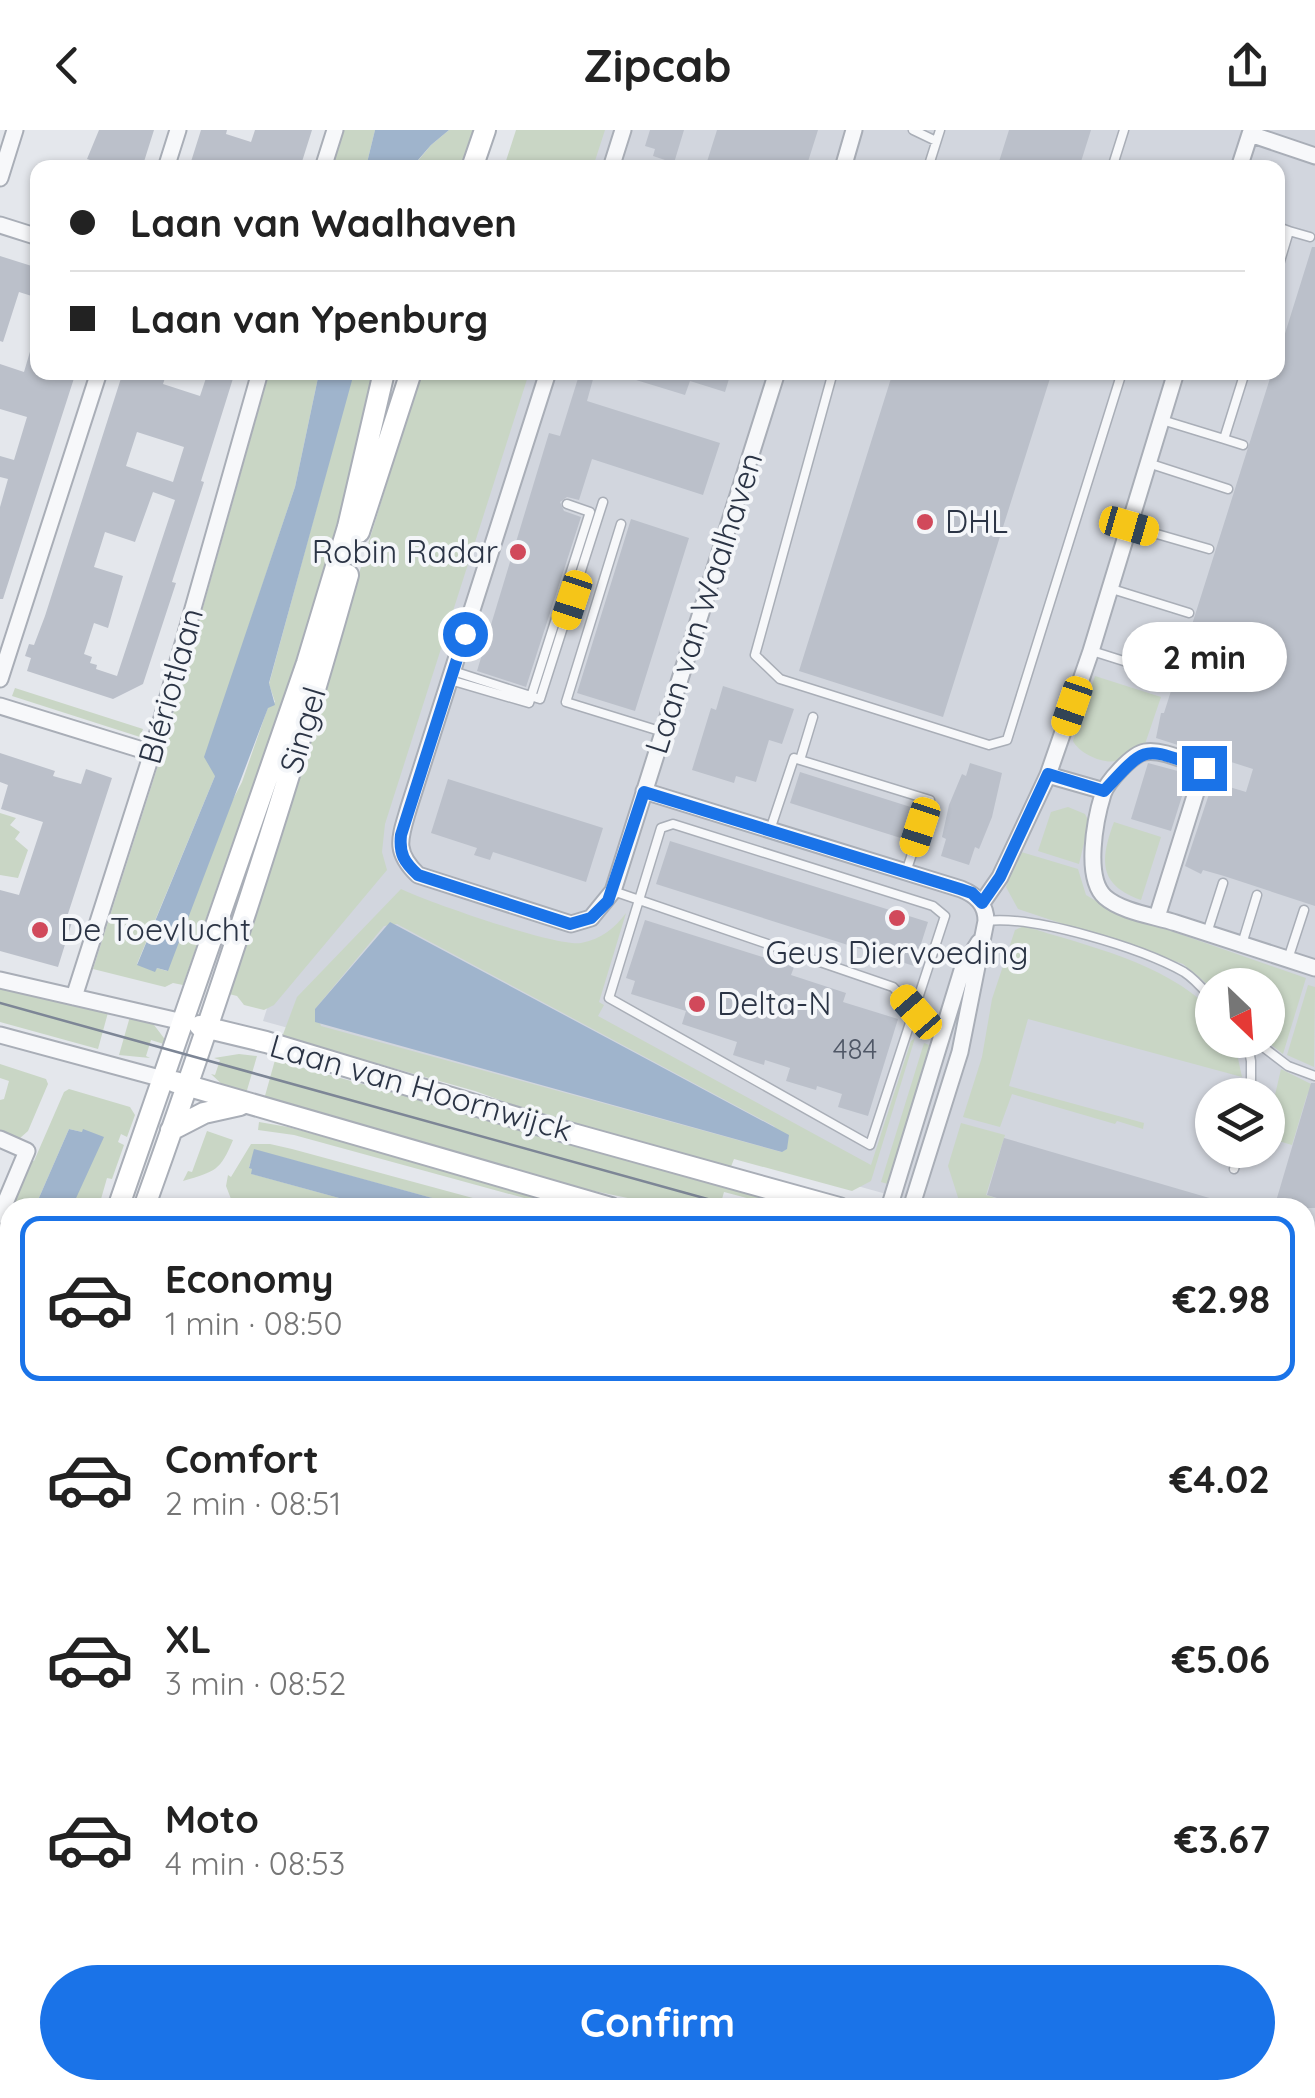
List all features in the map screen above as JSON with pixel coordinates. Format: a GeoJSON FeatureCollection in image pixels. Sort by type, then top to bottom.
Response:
{"type":"FeatureCollection","features":[{"type":"Feature","properties":{"kind":"main road"},"geometry":{"type":"LineString","coordinates":[[475,160],[485,130]]}},
{"type":"Feature","properties":{"kind":"main road","name":"Singel"},"geometry":{"type":"LineString","coordinates":[[121,1198],[307,663],[348,527],[382,380]]}},
{"type":"Feature","properties":{"kind":"main road","name":"Singel"},"geometry":{"type":"LineString","coordinates":[[148,1198],[209,1028],[408,380]]}},
{"type":"Feature","properties":{"kind":"main road","name":"Laan van Hoornwijck"},"geometry":{"type":"LineString","coordinates":[[183,1022],[804,1198]]}},
{"type":"Feature","properties":{"kind":"main road","name":"Laan van Hoornwijck"},"geometry":{"type":"LineString","coordinates":[[163,1079],[576,1198]]}},
{"type":"Feature","properties":{"kind":"main road"},"geometry":{"type":"LineString","coordinates":[[172,1130],[204,1113],[247,1104]]}},
{"type":"Feature","properties":{"kind":"street"},"geometry":{"type":"LineString","coordinates":[[0,178],[16,130]]}},
{"type":"Feature","properties":{"kind":"street"},"geometry":{"type":"LineString","coordinates":[[169,160],[178,130]]}},
{"type":"Feature","properties":{"kind":"street"},"geometry":{"type":"LineString","coordinates":[[326,160],[335,130]]}},
{"type":"Feature","properties":{"kind":"street"},"geometry":{"type":"LineString","coordinates":[[614,160],[623,130]]}},
{"type":"Feature","properties":{"kind":"street"},"geometry":{"type":"LineString","coordinates":[[845,160],[854,130]]}},
{"type":"Feature","properties":{"kind":"street"},"geometry":{"type":"LineString","coordinates":[[1241,160],[1250,132],[1315,156]]}},
{"type":"Feature","properties":{"kind":"street"},"geometry":{"type":"LineString","coordinates":[[0,225],[30,234]]}},
{"type":"Feature","properties":{"kind":"street"},"geometry":{"type":"LineString","coordinates":[[0,679],[96,380]]}},
{"type":"Feature","properties":{"kind":"street","name":"Blériotlaan"},"geometry":{"type":"LineString","coordinates":[[74,997],[152,754],[258,380]]}},
{"type":"Feature","properties":{"kind":"street"},"geometry":{"type":"LineString","coordinates":[[545,380],[401,835],[400,851],[405,863],[418,875],[570,924],[591,918],[613,892]]}},
{"type":"Feature","properties":{"kind":"street","name":"Laan van Waalhaven"},"geometry":{"type":"LineString","coordinates":[[613,892],[774,380]]}},
{"type":"Feature","properties":{"kind":"street"},"geometry":{"type":"LineString","coordinates":[[982,903],[1000,877],[1048,774],[1091,651],[1174,380]]}},
{"type":"Feature","properties":{"kind":"street"},"geometry":{"type":"LineString","coordinates":[[0,706],[152,754]]}},
{"type":"Feature","properties":{"kind":"street"},"geometry":{"type":"LineString","coordinates":[[1156,917],[1204,768],[1146,752],[1136,756],[1104,791],[1091,867],[1094,882],[1110,900],[1156,917],[1315,968]]}},
{"type":"Feature","properties":{"kind":"street"},"geometry":{"type":"LineString","coordinates":[[1048,774],[1104,791]]}},
{"type":"Feature","properties":{"kind":"street"},"geometry":{"type":"LineString","coordinates":[[644,792],[972,893],[982,903],[986,921],[960,1052],[914,1198]]}},
{"type":"Feature","properties":{"kind":"street"},"geometry":{"type":"LineString","coordinates":[[892,1198],[963,967],[982,939]]}},
{"type":"Feature","properties":{"kind":"street","name":"Laan van Hoornwijck"},"geometry":{"type":"LineString","coordinates":[[0,980],[183,1022]]}},
{"type":"Feature","properties":{"kind":"street","name":"Laan van Hoornwijck"},"geometry":{"type":"LineString","coordinates":[[0,1035],[163,1079]]}},
{"type":"Feature","properties":{"kind":"street"},"geometry":{"type":"LineString","coordinates":[[0,1140],[27,1152],[7,1198]]}},
{"type":"Feature","properties":{"kind":"lane"},"geometry":{"type":"LineString","coordinates":[[914,130],[936,141]]}},
{"type":"Feature","properties":{"kind":"lane"},"geometry":{"type":"LineString","coordinates":[[930,160],[940,130]]}},
{"type":"Feature","properties":{"kind":"lane"},"geometry":{"type":"LineString","coordinates":[[1115,160],[1124,130]]}},
{"type":"Feature","properties":{"kind":"lane"},"geometry":{"type":"LineString","coordinates":[[1285,229],[1310,237]]}},
{"type":"Feature","properties":{"kind":"lane"},"geometry":{"type":"LineString","coordinates":[[1285,244],[1289,230]]}},
{"type":"Feature","properties":{"kind":"lane"},"geometry":{"type":"LineString","coordinates":[[832,380],[754,656],[780,679],[989,745],[1006,740],[1119,380]]}},
{"type":"Feature","properties":{"kind":"lane"},"geometry":{"type":"LineString","coordinates":[[1224,439],[1242,380]]}},
{"type":"Feature","properties":{"kind":"lane"},"geometry":{"type":"LineString","coordinates":[[1162,420],[1243,445]]}},
{"type":"Feature","properties":{"kind":"lane"},"geometry":{"type":"LineString","coordinates":[[1148,463],[1228,488]]}},
{"type":"Feature","properties":{"kind":"lane"},"geometry":{"type":"LineString","coordinates":[[452,675],[540,699],[603,502]]}},
{"type":"Feature","properties":{"kind":"lane"},"geometry":{"type":"LineString","coordinates":[[452,675],[529,703],[590,512],[567,504]]}},
{"type":"Feature","properties":{"kind":"lane"},"geometry":{"type":"LineString","coordinates":[[622,524],[566,702],[663,732]]}},
{"type":"Feature","properties":{"kind":"lane"},"geometry":{"type":"LineString","coordinates":[[1129,526],[1209,549]]}},
{"type":"Feature","properties":{"kind":"lane"},"geometry":{"type":"LineString","coordinates":[[1110,588],[1189,613]]}},
{"type":"Feature","properties":{"kind":"lane"},"geometry":{"type":"LineString","coordinates":[[1091,651],[1168,676]]}},
{"type":"Feature","properties":{"kind":"lane"},"geometry":{"type":"LineString","coordinates":[[800,760],[813,717]]}},
{"type":"Feature","properties":{"kind":"lane"},"geometry":{"type":"LineString","coordinates":[[770,830],[794,758],[930,800],[906,872]]}},
{"type":"Feature","properties":{"kind":"lane"},"geometry":{"type":"LineString","coordinates":[[673,824],[933,906],[945,916],[870,1145],[608,998],[637,900],[662,828],[673,824]]}},
{"type":"Feature","properties":{"kind":"lane"},"geometry":{"type":"LineString","coordinates":[[1208,933],[1223,883]]}},
{"type":"Feature","properties":{"kind":"lane"},"geometry":{"type":"LineString","coordinates":[[613,892],[893,986],[916,1012]]}},
{"type":"Feature","properties":{"kind":"lane"},"geometry":{"type":"LineString","coordinates":[[1242,944],[1257,894]]}},
{"type":"Feature","properties":{"kind":"lane"},"geometry":{"type":"LineString","coordinates":[[1288,959],[1304,910]]}},
{"type":"Feature","properties":{"kind":"lane"},"geometry":{"type":"LineString","coordinates":[[986,921],[1010,918],[1058,928],[1158,960],[1195,981]]}},
{"type":"Feature","properties":{"kind":"lane"},"geometry":{"type":"LineString","coordinates":[[1278,1058],[1315,1076]]}},
{"type":"Feature","properties":{"kind":"shaded area"},"geometry":{"type":"Polygon","coordinates":[[[549,130],[1315,130],[1315,1198],[901,1198],[263,1021],[469,380],[1285,380],[1285,160],[539,160],[549,130]]]}},
{"type":"Feature","properties":{"kind":"green space"},"geometry":{"type":"Polygon","coordinates":[[[344,130],[375,130],[368,160],[335,160],[344,130]]]}},
{"type":"Feature","properties":{"kind":"green space"},"geometry":{"type":"Polygon","coordinates":[[[449,130],[477,130],[466,160],[419,160],[449,130]]]}},
{"type":"Feature","properties":{"kind":"green space"},"geometry":{"type":"Polygon","coordinates":[[[516,130],[605,130],[595,160],[506,160],[516,130]]]}},
{"type":"Feature","properties":{"kind":"green space"},"geometry":{"type":"Polygon","coordinates":[[[267,380],[318,380],[295,487],[248,628],[215,776],[137,964],[154,971],[167,971],[268,707],[275,702],[269,684],[351,380],[372,380],[348,510],[279,730],[232,844],[183,985],[173,983],[165,987],[93,969],[161,756],[267,380]]]}},
{"type":"Feature","properties":{"kind":"green space"},"geometry":{"type":"Polygon","coordinates":[[[419,380],[527,380],[385,824],[382,852],[387,870],[274,1005],[264,1010],[244,1005],[237,996],[229,994],[419,380]]]}},
{"type":"Feature","properties":{"kind":"green space"},"geometry":{"type":"Polygon","coordinates":[[[1095,676],[1161,697],[1145,744],[1116,761],[1092,757],[1073,741],[1095,676]]]}},
{"type":"Feature","properties":{"kind":"green space"},"geometry":{"type":"Polygon","coordinates":[[[15,688],[143,729],[140,737],[12,696],[15,688]]]}},
{"type":"Feature","properties":{"kind":"green space"},"geometry":{"type":"Polygon","coordinates":[[[1068,807],[1085,814],[1089,822],[1079,864],[1038,851],[1051,812],[1068,807]]]}},
{"type":"Feature","properties":{"kind":"green space"},"geometry":{"type":"Polygon","coordinates":[[[0,813],[16,818],[10,825],[20,832],[15,839],[28,850],[18,878],[0,875],[0,813]]]}},
{"type":"Feature","properties":{"kind":"green space"},"geometry":{"type":"Polygon","coordinates":[[[1114,822],[1161,837],[1141,900],[1117,887],[1106,870],[1106,848],[1114,822]]]}},
{"type":"Feature","properties":{"kind":"green space"},"geometry":{"type":"Polygon","coordinates":[[[1018,851],[1078,869],[1086,895],[1111,910],[1277,968],[1195,968],[1195,974],[1183,964],[1018,909],[1006,887],[1018,851]]]}},
{"type":"Feature","properties":{"kind":"green space"},"geometry":{"type":"Polygon","coordinates":[[[401,889],[492,922],[567,942],[581,943],[601,936],[626,913],[598,1016],[871,1165],[915,1038],[871,1181],[852,1191],[734,1159],[730,1169],[282,1037],[297,997],[401,889]],[[397,924],[384,926],[315,1009],[321,1026],[781,1152],[787,1149],[774,1126],[397,924]]]}},
{"type":"Feature","properties":{"kind":"green space"},"geometry":{"type":"Polygon","coordinates":[[[1024,926],[1099,949],[1148,967],[1192,993],[1195,1058],[1238,1058],[1242,1077],[1028,1019],[1009,1086],[1144,1123],[1143,1129],[1012,1094],[1000,1127],[963,1117],[982,1057],[992,999],[1015,930],[1024,926]]]}},
{"type":"Feature","properties":{"kind":"green space"},"geometry":{"type":"Polygon","coordinates":[[[1285,971],[1306,978],[1285,1047],[1285,971]]]}},
{"type":"Feature","properties":{"kind":"green space"},"geometry":{"type":"Polygon","coordinates":[[[0,985],[109,1009],[98,1049],[0,1022],[0,985]]]}},
{"type":"Feature","properties":{"kind":"green space"},"geometry":{"type":"Polygon","coordinates":[[[1308,985],[1315,987],[1314,1067],[1287,1055],[1308,985]]]}},
{"type":"Feature","properties":{"kind":"green space"},"geometry":{"type":"Polygon","coordinates":[[[131,1013],[151,1021],[170,1046],[151,1040],[146,1056],[150,1058],[119,1055],[131,1013]]]}},
{"type":"Feature","properties":{"kind":"green space"},"geometry":{"type":"Polygon","coordinates":[[[924,1043],[932,1046],[888,1184],[881,1182],[924,1043]]]}},
{"type":"Feature","properties":{"kind":"green space"},"geometry":{"type":"Polygon","coordinates":[[[257,1056],[245,1097],[226,1088],[211,1074],[215,1075],[220,1060],[214,1058],[257,1056]]]}},
{"type":"Feature","properties":{"kind":"green space"},"geometry":{"type":"Polygon","coordinates":[[[275,1060],[775,1198],[747,1198],[724,1192],[722,1198],[628,1198],[541,1180],[263,1103],[275,1060]]]}},
{"type":"Feature","properties":{"kind":"green space"},"geometry":{"type":"Polygon","coordinates":[[[0,1064],[46,1079],[48,1084],[28,1131],[19,1139],[0,1133],[0,1100],[4,1099],[9,1081],[0,1078],[0,1064]]]}},
{"type":"Feature","properties":{"kind":"green space"},"geometry":{"type":"Polygon","coordinates":[[[1281,1069],[1315,1086],[1307,1095],[1292,1145],[1285,1143],[1285,1078],[1279,1078],[1281,1069]]]}},
{"type":"Feature","properties":{"kind":"green space"},"geometry":{"type":"Polygon","coordinates":[[[69,1089],[130,1107],[135,1115],[127,1137],[121,1134],[118,1142],[124,1145],[112,1179],[107,1178],[101,1198],[76,1198],[82,1132],[69,1129],[39,1198],[14,1198],[30,1160],[34,1161],[64,1092],[69,1089]]]}},
{"type":"Feature","properties":{"kind":"green space"},"geometry":{"type":"Polygon","coordinates":[[[259,1122],[288,1127],[548,1198],[524,1198],[294,1135],[258,1130],[259,1122]]]}},
{"type":"Feature","properties":{"kind":"green space"},"geometry":{"type":"Polygon","coordinates":[[[961,1123],[1005,1135],[986,1195],[995,1198],[958,1198],[948,1166],[961,1123]]]}},
{"type":"Feature","properties":{"kind":"green space"},"geometry":{"type":"Polygon","coordinates":[[[207,1131],[233,1140],[216,1168],[183,1181],[188,1171],[192,1172],[207,1131]]]}},
{"type":"Feature","properties":{"kind":"green space"},"geometry":{"type":"Polygon","coordinates":[[[251,1144],[270,1144],[473,1198],[432,1198],[255,1150],[249,1167],[252,1174],[339,1198],[231,1198],[226,1186],[228,1175],[231,1177],[251,1144]]]}},
{"type":"Feature","properties":{"kind":"water"},"geometry":{"type":"Polygon","coordinates":[[[375,130],[449,130],[418,160],[368,160],[375,130]]]}},
{"type":"Feature","properties":{"kind":"water"},"geometry":{"type":"Polygon","coordinates":[[[318,380],[352,380],[269,683],[275,705],[268,708],[168,971],[157,968],[155,972],[137,965],[215,776],[204,757],[295,487],[318,380]]]}},
{"type":"Feature","properties":{"kind":"water"},"geometry":{"type":"Polygon","coordinates":[[[390,922],[789,1135],[787,1149],[782,1152],[315,1022],[315,1009],[390,922]]]}},
{"type":"Feature","properties":{"kind":"water"},"geometry":{"type":"Polygon","coordinates":[[[69,1129],[83,1129],[104,1137],[76,1198],[39,1198],[69,1129]]]}},
{"type":"Feature","properties":{"kind":"water"},"geometry":{"type":"Polygon","coordinates":[[[254,1149],[432,1198],[339,1198],[251,1174],[254,1149]]]}},
{"type":"Feature","properties":{"kind":"building"},"geometry":{"type":"Polygon","coordinates":[[[99,130],[154,130],[145,160],[87,159],[99,130]]]}},
{"type":"Feature","properties":{"kind":"building"},"geometry":{"type":"Polygon","coordinates":[[[201,130],[227,130],[226,134],[251,142],[255,130],[312,130],[303,160],[192,160],[201,130]]]}},
{"type":"Feature","properties":{"kind":"building"},"geometry":{"type":"Polygon","coordinates":[[[650,130],[684,130],[675,160],[653,156],[655,149],[645,146],[650,130]]]}},
{"type":"Feature","properties":{"kind":"building"},"geometry":{"type":"Polygon","coordinates":[[[717,130],[818,130],[809,160],[708,160],[717,130]]]}},
{"type":"Feature","properties":{"kind":"building"},"geometry":{"type":"Polygon","coordinates":[[[1009,130],[1091,130],[1082,160],[1000,160],[1009,130]]]}},
{"type":"Feature","properties":{"kind":"building"},"geometry":{"type":"Polygon","coordinates":[[[1315,247],[1315,906],[1185,866],[1213,782],[1246,792],[1253,769],[1156,738],[1269,380],[1285,380],[1285,334],[1315,247]]]}},
{"type":"Feature","properties":{"kind":"building"},"geometry":{"type":"Polygon","coordinates":[[[0,256],[30,265],[30,295],[19,292],[3,342],[0,256]]]}},
{"type":"Feature","properties":{"kind":"building"},"geometry":{"type":"Polygon","coordinates":[[[30,352],[30,380],[73,380],[0,599],[0,507],[8,479],[0,477],[0,456],[14,460],[27,417],[0,409],[0,364],[24,372],[30,352]]]}},
{"type":"Feature","properties":{"kind":"building"},"geometry":{"type":"Polygon","coordinates":[[[120,380],[164,380],[163,384],[200,396],[205,380],[233,380],[172,582],[176,583],[143,684],[113,699],[27,671],[31,658],[25,656],[29,644],[34,645],[120,380]],[[137,432],[126,466],[173,482],[184,447],[137,432]],[[153,492],[135,542],[105,532],[94,567],[123,576],[108,628],[94,623],[84,654],[92,657],[90,663],[97,665],[96,669],[117,676],[175,500],[153,492]]]}},
{"type":"Feature","properties":{"kind":"building"},"geometry":{"type":"Polygon","coordinates":[[[578,380],[593,380],[587,401],[720,443],[703,495],[592,459],[579,500],[567,497],[560,502],[564,511],[581,517],[526,687],[477,671],[549,433],[560,436],[578,380]]]}},
{"type":"Feature","properties":{"kind":"building"},"geometry":{"type":"Polygon","coordinates":[[[636,380],[729,380],[725,392],[690,381],[685,395],[636,380]]]}},
{"type":"Feature","properties":{"kind":"building","name":"DHL"},"geometry":{"type":"Polygon","coordinates":[[[890,380],[1049,380],[943,717],[799,671],[890,380]]]}},
{"type":"Feature","properties":{"kind":"building"},"geometry":{"type":"Polygon","coordinates":[[[631,519],[689,538],[635,711],[577,693],[631,519]]]}},
{"type":"Feature","properties":{"kind":"building"},"geometry":{"type":"Polygon","coordinates":[[[723,686],[794,709],[782,744],[769,740],[756,782],[736,776],[734,783],[692,770],[711,708],[716,710],[723,686]]]}},
{"type":"Feature","properties":{"kind":"building"},"geometry":{"type":"Polygon","coordinates":[[[0,753],[81,784],[86,769],[112,778],[66,920],[72,922],[58,967],[0,951],[0,890],[19,895],[43,822],[1,809],[8,785],[0,782],[0,753]]]}},
{"type":"Feature","properties":{"kind":"building"},"geometry":{"type":"Polygon","coordinates":[[[970,763],[1002,773],[992,817],[969,865],[941,856],[949,805],[970,763]]]}},
{"type":"Feature","properties":{"kind":"building"},"geometry":{"type":"Polygon","coordinates":[[[1148,763],[1189,774],[1171,831],[1131,819],[1148,763]]]}},
{"type":"Feature","properties":{"kind":"building"},"geometry":{"type":"Polygon","coordinates":[[[800,772],[917,809],[907,840],[790,803],[800,772]]]}},
{"type":"Feature","properties":{"kind":"building"},"geometry":{"type":"Polygon","coordinates":[[[448,779],[603,828],[586,882],[493,852],[490,860],[474,855],[477,848],[431,833],[448,779]]]}},
{"type":"Feature","properties":{"kind":"building"},"geometry":{"type":"Polygon","coordinates":[[[670,841],[928,922],[914,966],[656,884],[670,841]]]}},
{"type":"Feature","properties":{"kind":"building"},"geometry":{"type":"Polygon","coordinates":[[[645,920],[794,967],[791,975],[846,993],[843,1002],[898,1019],[868,1116],[838,1107],[842,1094],[786,1081],[790,1068],[733,1055],[737,1042],[682,1024],[686,1011],[631,994],[635,981],[626,978],[645,920]]]}},
{"type":"Feature","properties":{"kind":"building"},"geometry":{"type":"Polygon","coordinates":[[[1311,1083],[1315,1083],[1315,1198],[1277,1198],[1311,1083]]]}},
{"type":"Feature","properties":{"kind":"building"},"geometry":{"type":"Polygon","coordinates":[[[1004,1138],[1209,1198],[997,1198],[987,1195],[1004,1138]]]}},
{"type":"Feature","properties":{"kind":"tram line"},"geometry":{"type":"LineString","coordinates":[[0,1003],[704,1198]]}},
{"type":"Feature","properties":{"kind":"place","name":"DHL"},"geometry":{"type":"Point","coordinates":[925,522]}},
{"type":"Feature","properties":{"kind":"place","name":"Robin Radar"},"geometry":{"type":"Point","coordinates":[518,552]}},
{"type":"Feature","properties":{"kind":"place","name":"Geus Diervoeding"},"geometry":{"type":"Point","coordinates":[897,918]}},
{"type":"Feature","properties":{"kind":"place","name":"De Toevlucht"},"geometry":{"type":"Point","coordinates":[40,930]}},
{"type":"Feature","properties":{"kind":"place","name":"Delta-N"},"geometry":{"type":"Point","coordinates":[697,1004]}},
{"type":"Feature","properties":{"kind":"route"},"geometry":{"type":"LineString","coordinates":[[465,634],[401,835],[400,851],[405,863],[418,875],[570,924],[591,918],[608,901],[644,792],[960,889],[972,893],[982,903],[1000,877],[1048,774],[1104,791],[1136,756],[1146,752],[1204,768]]}}]}
